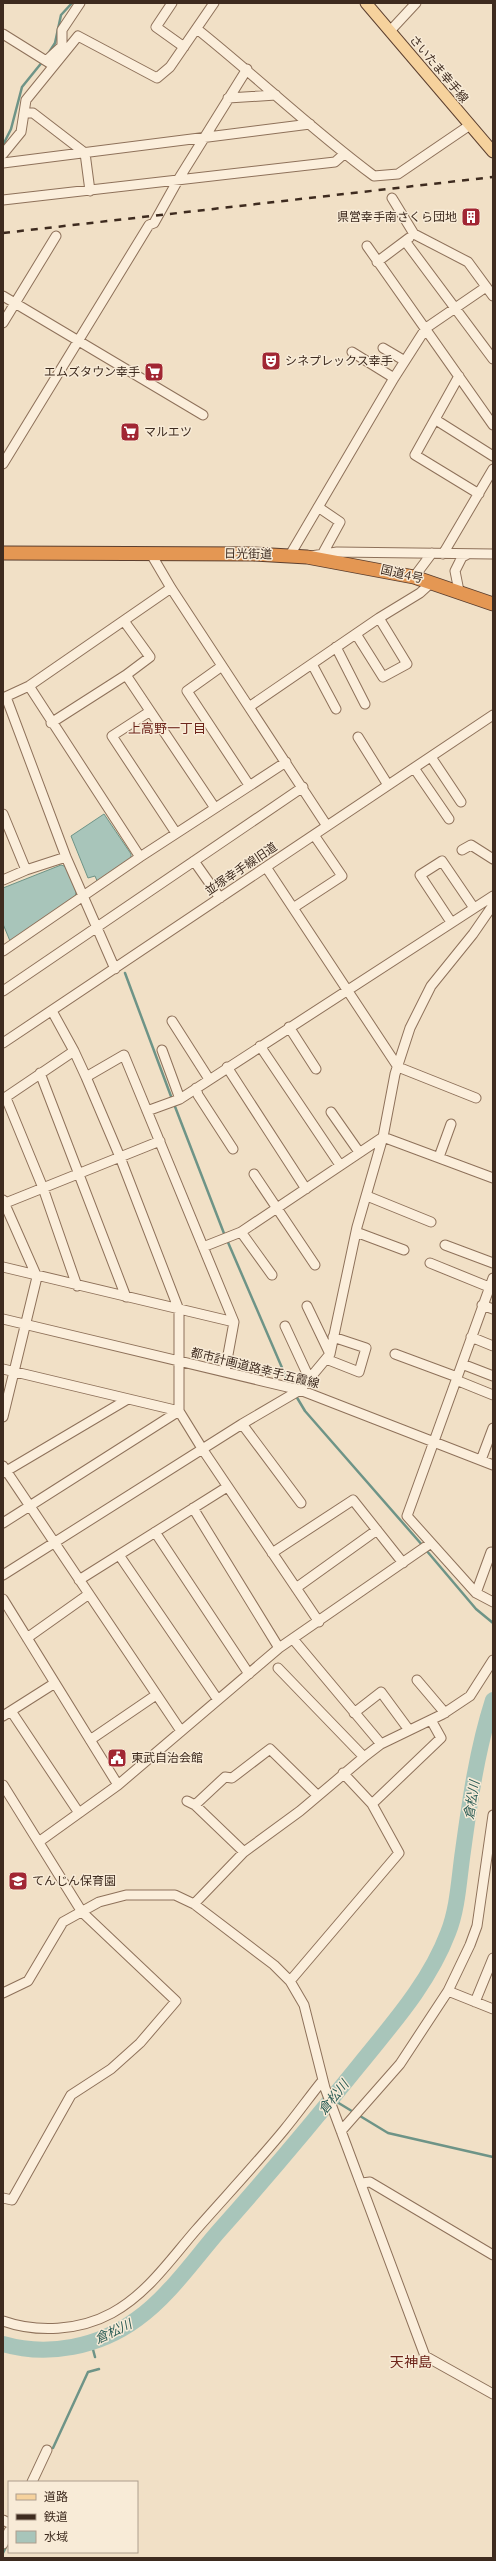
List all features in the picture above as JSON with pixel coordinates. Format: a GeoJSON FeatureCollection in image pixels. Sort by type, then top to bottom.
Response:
{"type":"FeatureCollection","features":[{"type":"Feature","properties":{"kind":"highway","name":"日光街道"},"geometry":{"type":"LineString","coordinates":[[3,553],[290,555],[307,557]]}},
{"type":"Feature","properties":{"kind":"highway","name":"国道4号"},"geometry":{"type":"LineString","coordinates":[[307,557],[414,577],[459,591],[493,604]]}},
{"type":"Feature","properties":{"kind":"main road","name":"さいたま幸手線"},"geometry":{"type":"LineString","coordinates":[[366,3],[493,152]]}},
{"type":"Feature","properties":{"kind":"street"},"geometry":{"type":"LineString","coordinates":[[46,61],[62,46],[62,30],[80,3]]}},
{"type":"Feature","properties":{"kind":"street"},"geometry":{"type":"LineString","coordinates":[[172,3],[156,27],[184,47]]}},
{"type":"Feature","properties":{"kind":"street"},"geometry":{"type":"LineString","coordinates":[[3,154],[21,132],[26,100],[78,36],[157,78],[170,67],[214,3]]}},
{"type":"Feature","properties":{"kind":"street"},"geometry":{"type":"LineString","coordinates":[[390,31],[416,3]]}},
{"type":"Feature","properties":{"kind":"street"},"geometry":{"type":"LineString","coordinates":[[196,29],[247,69],[344,154],[374,176],[398,174],[470,125]]}},
{"type":"Feature","properties":{"kind":"street"},"geometry":{"type":"LineString","coordinates":[[3,34],[54,66]]}},
{"type":"Feature","properties":{"kind":"street"},"geometry":{"type":"LineString","coordinates":[[3,464],[149,225],[154,223],[178,180],[247,69]]}},
{"type":"Feature","properties":{"kind":"street"},"geometry":{"type":"LineString","coordinates":[[228,98],[276,95]]}},
{"type":"Feature","properties":{"kind":"street"},"geometry":{"type":"LineString","coordinates":[[24,113],[33,113],[85,153],[90,190]]}},
{"type":"Feature","properties":{"kind":"street"},"geometry":{"type":"LineString","coordinates":[[3,163],[203,139],[310,124]]}},
{"type":"Feature","properties":{"kind":"street"},"geometry":{"type":"LineString","coordinates":[[3,200],[335,162],[344,154]]}},
{"type":"Feature","properties":{"kind":"street"},"geometry":{"type":"LineString","coordinates":[[392,198],[414,234],[468,262],[493,296]]}},
{"type":"Feature","properties":{"kind":"street"},"geometry":{"type":"LineString","coordinates":[[377,262],[414,234]]}},
{"type":"Feature","properties":{"kind":"street"},"geometry":{"type":"LineString","coordinates":[[3,323],[56,236]]}},
{"type":"Feature","properties":{"kind":"street"},"geometry":{"type":"LineString","coordinates":[[405,240],[493,359]]}},
{"type":"Feature","properties":{"kind":"street"},"geometry":{"type":"LineString","coordinates":[[367,246],[493,423]]}},
{"type":"Feature","properties":{"kind":"street"},"geometry":{"type":"LineString","coordinates":[[290,555],[394,378],[426,328],[486,287]]}},
{"type":"Feature","properties":{"kind":"street"},"geometry":{"type":"LineString","coordinates":[[3,296],[203,415]]}},
{"type":"Feature","properties":{"kind":"street"},"geometry":{"type":"LineString","coordinates":[[383,348],[405,361]]}},
{"type":"Feature","properties":{"kind":"street"},"geometry":{"type":"LineString","coordinates":[[352,352],[394,378]]}},
{"type":"Feature","properties":{"kind":"street"},"geometry":{"type":"LineString","coordinates":[[459,376],[436,420],[415,455],[479,494]]}},
{"type":"Feature","properties":{"kind":"street"},"geometry":{"type":"LineString","coordinates":[[436,420],[493,456]]}},
{"type":"Feature","properties":{"kind":"street"},"geometry":{"type":"LineString","coordinates":[[442,554],[493,469]]}},
{"type":"Feature","properties":{"kind":"street"},"geometry":{"type":"LineString","coordinates":[[318,507],[340,522],[323,553]]}},
{"type":"Feature","properties":{"kind":"street","name":"日光街道"},"geometry":{"type":"LineString","coordinates":[[307,557],[323,553],[493,554]]}},
{"type":"Feature","properties":{"kind":"street"},"geometry":{"type":"LineString","coordinates":[[414,577],[432,553]]}},
{"type":"Feature","properties":{"kind":"street"},"geometry":{"type":"LineString","coordinates":[[151,554],[171,588],[327,826]]}},
{"type":"Feature","properties":{"kind":"street"},"geometry":{"type":"LineString","coordinates":[[459,591],[455,571],[462,557],[469,554]]}},
{"type":"Feature","properties":{"kind":"street"},"geometry":{"type":"LineString","coordinates":[[249,707],[379,618],[420,593],[432,582]]}},
{"type":"Feature","properties":{"kind":"street"},"geometry":{"type":"LineString","coordinates":[[114,969],[66,857],[4,698],[29,686],[171,588]]}},
{"type":"Feature","properties":{"kind":"street"},"geometry":{"type":"LineString","coordinates":[[356,634],[383,677],[407,664],[379,618]]}},
{"type":"Feature","properties":{"kind":"street"},"geometry":{"type":"LineString","coordinates":[[51,723],[126,676],[150,657],[124,621]]}},
{"type":"Feature","properties":{"kind":"street"},"geometry":{"type":"LineString","coordinates":[[336,647],[365,704]]}},
{"type":"Feature","properties":{"kind":"street"},"geometry":{"type":"LineString","coordinates":[[312,664],[336,709]]}},
{"type":"Feature","properties":{"kind":"street"},"geometry":{"type":"LineString","coordinates":[[222,666],[187,691],[249,785]]}},
{"type":"Feature","properties":{"kind":"street"},"geometry":{"type":"LineString","coordinates":[[126,676],[215,808]]}},
{"type":"Feature","properties":{"kind":"street"},"geometry":{"type":"LineString","coordinates":[[29,686],[51,723],[140,857]]}},
{"type":"Feature","properties":{"kind":"street"},"geometry":{"type":"LineString","coordinates":[[149,712],[112,736],[176,833]]}},
{"type":"Feature","properties":{"kind":"street","name":"並塚幸手線旧道"},"geometry":{"type":"LineString","coordinates":[[3,1043],[493,715]]}},
{"type":"Feature","properties":{"kind":"street"},"geometry":{"type":"LineString","coordinates":[[358,737],[388,785]]}},
{"type":"Feature","properties":{"kind":"street"},"geometry":{"type":"LineString","coordinates":[[431,757],[462,802]]}},
{"type":"Feature","properties":{"kind":"street"},"geometry":{"type":"LineString","coordinates":[[3,952],[140,857],[286,762]]}},
{"type":"Feature","properties":{"kind":"street"},"geometry":{"type":"LineString","coordinates":[[414,768],[449,819]]}},
{"type":"Feature","properties":{"kind":"street"},"geometry":{"type":"LineString","coordinates":[[3,991],[194,860],[303,788]]}},
{"type":"Feature","properties":{"kind":"street"},"geometry":{"type":"LineString","coordinates":[[3,814],[26,870]]}},
{"type":"Feature","properties":{"kind":"street"},"geometry":{"type":"LineString","coordinates":[[293,908],[342,876],[314,835]]}},
{"type":"Feature","properties":{"kind":"street"},"geometry":{"type":"LineString","coordinates":[[462,850],[471,845],[493,859]]}},
{"type":"Feature","properties":{"kind":"street"},"geometry":{"type":"LineString","coordinates":[[3,880],[26,870],[66,857]]}},
{"type":"Feature","properties":{"kind":"street"},"geometry":{"type":"LineString","coordinates":[[194,860],[220,898]]}},
{"type":"Feature","properties":{"kind":"street"},"geometry":{"type":"LineString","coordinates":[[451,922],[420,875],[442,861],[474,908]]}},
{"type":"Feature","properties":{"kind":"street"},"geometry":{"type":"LineString","coordinates":[[266,867],[398,1067],[476,1098]]}},
{"type":"Feature","properties":{"kind":"street"},"geometry":{"type":"LineString","coordinates":[[147,1111],[180,1099],[227,1067],[493,896]]}},
{"type":"Feature","properties":{"kind":"street"},"geometry":{"type":"LineString","coordinates":[[3,1575],[242,1424],[300,1390],[328,1357],[356,1232],[368,1196],[383,1137],[398,1067],[410,1028],[431,986],[473,934],[493,905]]}},
{"type":"Feature","properties":{"kind":"street"},"geometry":{"type":"LineString","coordinates":[[52,1011],[74,1051],[120,1157],[179,1310],[179,1411],[202,1450],[319,1622]]}},
{"type":"Feature","properties":{"kind":"street"},"geometry":{"type":"LineString","coordinates":[[172,1021],[209,1079]]}},
{"type":"Feature","properties":{"kind":"street"},"geometry":{"type":"LineString","coordinates":[[289,1028],[316,1070]]}},
{"type":"Feature","properties":{"kind":"street"},"geometry":{"type":"LineString","coordinates":[[260,1046],[340,1165]]}},
{"type":"Feature","properties":{"kind":"street"},"geometry":{"type":"LineString","coordinates":[[162,1050],[180,1099]]}},
{"type":"Feature","properties":{"kind":"street"},"geometry":{"type":"LineString","coordinates":[[74,1051],[4,1099],[43,1188],[77,1286]]}},
{"type":"Feature","properties":{"kind":"street"},"geometry":{"type":"LineString","coordinates":[[86,1077],[124,1055],[234,1322],[225,1371]]}},
{"type":"Feature","properties":{"kind":"street"},"geometry":{"type":"LineString","coordinates":[[227,1067],[306,1189]]}},
{"type":"Feature","properties":{"kind":"street"},"geometry":{"type":"LineString","coordinates":[[40,1073],[80,1173],[126,1297]]}},
{"type":"Feature","properties":{"kind":"street"},"geometry":{"type":"LineString","coordinates":[[196,1088],[198,1095],[233,1149]]}},
{"type":"Feature","properties":{"kind":"street"},"geometry":{"type":"LineString","coordinates":[[331,1112],[359,1152]]}},
{"type":"Feature","properties":{"kind":"street"},"geometry":{"type":"LineString","coordinates":[[440,1157],[451,1124]]}},
{"type":"Feature","properties":{"kind":"street"},"geometry":{"type":"LineString","coordinates":[[203,1247],[240,1232],[383,1137]]}},
{"type":"Feature","properties":{"kind":"street"},"geometry":{"type":"LineString","coordinates":[[383,1137],[493,1178]]}},
{"type":"Feature","properties":{"kind":"street"},"geometry":{"type":"LineString","coordinates":[[3,1417],[37,1277],[4,1202],[160,1141]]}},
{"type":"Feature","properties":{"kind":"street"},"geometry":{"type":"LineString","coordinates":[[254,1174],[315,1265]]}},
{"type":"Feature","properties":{"kind":"street"},"geometry":{"type":"LineString","coordinates":[[368,1196],[431,1222]]}},
{"type":"Feature","properties":{"kind":"street"},"geometry":{"type":"LineString","coordinates":[[240,1232],[272,1275]]}},
{"type":"Feature","properties":{"kind":"street"},"geometry":{"type":"LineString","coordinates":[[356,1232],[404,1250]]}},
{"type":"Feature","properties":{"kind":"street"},"geometry":{"type":"LineString","coordinates":[[445,1245],[493,1263]]}},
{"type":"Feature","properties":{"kind":"street"},"geometry":{"type":"LineString","coordinates":[[430,1264],[489,1287]]}},
{"type":"Feature","properties":{"kind":"street"},"geometry":{"type":"LineString","coordinates":[[3,1267],[37,1277],[234,1322]]}},
{"type":"Feature","properties":{"kind":"street"},"geometry":{"type":"LineString","coordinates":[[493,1278],[407,1516],[476,1593],[493,1602]]}},
{"type":"Feature","properties":{"kind":"street"},"geometry":{"type":"LineString","coordinates":[[482,1305],[493,1309]]}},
{"type":"Feature","properties":{"kind":"street"},"geometry":{"type":"LineString","coordinates":[[307,1306],[328,1357],[359,1372],[366,1348],[333,1337]]}},
{"type":"Feature","properties":{"kind":"street","name":"都市計画道路幸手五霞線"},"geometry":{"type":"LineString","coordinates":[[3,1320],[225,1371],[300,1390],[493,1464]]}},
{"type":"Feature","properties":{"kind":"street"},"geometry":{"type":"LineString","coordinates":[[285,1326],[310,1380]]}},
{"type":"Feature","properties":{"kind":"street"},"geometry":{"type":"LineString","coordinates":[[471,1338],[493,1346]]}},
{"type":"Feature","properties":{"kind":"street"},"geometry":{"type":"LineString","coordinates":[[395,1354],[493,1395]]}},
{"type":"Feature","properties":{"kind":"street"},"geometry":{"type":"LineString","coordinates":[[462,1364],[493,1376]]}},
{"type":"Feature","properties":{"kind":"street"},"geometry":{"type":"LineString","coordinates":[[3,1369],[179,1411]]}},
{"type":"Feature","properties":{"kind":"street"},"geometry":{"type":"LineString","coordinates":[[128,1399],[4,1470],[181,1731]]}},
{"type":"Feature","properties":{"kind":"street"},"geometry":{"type":"LineString","coordinates":[[3,1523],[29,1505],[179,1411]]}},
{"type":"Feature","properties":{"kind":"street"},"geometry":{"type":"LineString","coordinates":[[242,1424],[301,1504]]}},
{"type":"Feature","properties":{"kind":"street"},"geometry":{"type":"LineString","coordinates":[[481,1460],[493,1428]]}},
{"type":"Feature","properties":{"kind":"street"},"geometry":{"type":"LineString","coordinates":[[79,1580],[227,1487]]}},
{"type":"Feature","properties":{"kind":"street"},"geometry":{"type":"LineString","coordinates":[[272,1553],[353,1500],[403,1563]]}},
{"type":"Feature","properties":{"kind":"street"},"geometry":{"type":"LineString","coordinates":[[193,1508],[279,1648]]}},
{"type":"Feature","properties":{"kind":"street"},"geometry":{"type":"LineString","coordinates":[[296,1588],[377,1530]]}},
{"type":"Feature","properties":{"kind":"street"},"geometry":{"type":"LineString","coordinates":[[155,1532],[249,1674]]}},
{"type":"Feature","properties":{"kind":"street"},"geometry":{"type":"LineString","coordinates":[[40,1841],[118,1785],[279,1648],[432,1543]]}},
{"type":"Feature","properties":{"kind":"street"},"geometry":{"type":"LineString","coordinates":[[476,1593],[491,1552],[493,1553]]}},
{"type":"Feature","properties":{"kind":"street"},"geometry":{"type":"LineString","coordinates":[[119,1555],[218,1700]]}},
{"type":"Feature","properties":{"kind":"street"},"geometry":{"type":"LineString","coordinates":[[27,1638],[89,1594]]}},
{"type":"Feature","properties":{"kind":"street"},"geometry":{"type":"LineString","coordinates":[[3,1599],[118,1785]]}},
{"type":"Feature","properties":{"kind":"street"},"geometry":{"type":"LineString","coordinates":[[293,1639],[380,1744]]}},
{"type":"Feature","properties":{"kind":"street"},"geometry":{"type":"LineString","coordinates":[[194,1904],[244,1852],[380,1744],[445,1713],[470,1696],[493,1660]]}},
{"type":"Feature","properties":{"kind":"street"},"geometry":{"type":"LineString","coordinates":[[278,1668],[364,1757]]}},
{"type":"Feature","properties":{"kind":"street"},"geometry":{"type":"LineString","coordinates":[[417,1680],[445,1713]]}},
{"type":"Feature","properties":{"kind":"street"},"geometry":{"type":"LineString","coordinates":[[55,1683],[7,1713],[79,1813]]}},
{"type":"Feature","properties":{"kind":"street"},"geometry":{"type":"LineString","coordinates":[[354,1713],[381,1692],[409,1730]]}},
{"type":"Feature","properties":{"kind":"street"},"geometry":{"type":"LineString","coordinates":[[90,1740],[156,1695]]}},
{"type":"Feature","properties":{"kind":"street"},"geometry":{"type":"LineString","coordinates":[[372,1804],[441,1738],[431,1720]]}},
{"type":"Feature","properties":{"kind":"street"},"geometry":{"type":"LineString","coordinates":[[244,1852],[191,1803],[225,1777],[232,1778],[270,1749],[317,1795]]}},
{"type":"Feature","properties":{"kind":"street"},"geometry":{"type":"LineString","coordinates":[[290,1980],[399,1853],[372,1804],[343,1773]]}},
{"type":"Feature","properties":{"kind":"street"},"geometry":{"type":"LineString","coordinates":[[3,1785],[40,1841],[82,1912],[176,2001],[140,2043],[111,2069],[71,2095],[12,2200],[3,2198]]}},
{"type":"Feature","properties":{"kind":"street"},"geometry":{"type":"LineString","coordinates":[[340,2129],[400,2064],[448,1991],[477,1926],[493,1814]]}},
{"type":"Feature","properties":{"kind":"street"},"geometry":{"type":"LineString","coordinates":[[3,1993],[28,1981],[63,1922],[99,1902],[126,1895],[175,1894],[194,1904],[274,1965],[290,1980],[304,2005],[324,2084],[425,2356],[493,2394]]}},
{"type":"Feature","properties":{"kind":"street"},"geometry":{"type":"LineString","coordinates":[[475,2002],[493,1958]]}},
{"type":"Feature","properties":{"kind":"street"},"geometry":{"type":"LineString","coordinates":[[448,1991],[493,2010]]}},
{"type":"Feature","properties":{"kind":"street"},"geometry":{"type":"LineString","coordinates":[[3,2321],[30,2328],[62,2328],[90,2322],[112,2313],[132,2300],[157,2276],[324,2084]]}},
{"type":"Feature","properties":{"kind":"street"},"geometry":{"type":"LineString","coordinates":[[362,2183],[370,2182],[493,2255]]}},
{"type":"Feature","properties":{"kind":"street"},"geometry":{"type":"LineString","coordinates":[[32,2481],[47,2450]]}},
{"type":"Feature","properties":{"kind":"street"},"geometry":{"type":"LineString","coordinates":[[3,2544],[8,2533]]}},
{"type":"Feature","properties":{"kind":"water"},"geometry":{"type":"Polygon","coordinates":[[[104,814],[131,854],[131,860],[98,883],[95,876],[88,878],[71,836],[104,814]]]}},
{"type":"Feature","properties":{"kind":"water"},"geometry":{"type":"Polygon","coordinates":[[[61,865],[67,867],[76,892],[75,898],[10,941],[3,924],[3,888],[61,865]]]}},
{"type":"Feature","properties":{"kind":"waterway"},"geometry":{"type":"LineString","coordinates":[[48,54],[55,43],[61,15],[72,3]]}},
{"type":"Feature","properties":{"kind":"waterway"},"geometry":{"type":"LineString","coordinates":[[3,145],[11,129],[22,87],[43,61]]}},
{"type":"Feature","properties":{"kind":"waterway"},"geometry":{"type":"LineString","coordinates":[[125,973],[172,1099]]}},
{"type":"Feature","properties":{"kind":"waterway"},"geometry":{"type":"LineString","coordinates":[[174,1104],[225,1236]]}},
{"type":"Feature","properties":{"kind":"waterway"},"geometry":{"type":"LineString","coordinates":[[227,1240],[289,1384]]}},
{"type":"Feature","properties":{"kind":"waterway"},"geometry":{"type":"LineString","coordinates":[[296,1396],[305,1411],[423,1546]]}},
{"type":"Feature","properties":{"kind":"waterway"},"geometry":{"type":"LineString","coordinates":[[426,1550],[476,1609],[493,1623]]}},
{"type":"Feature","properties":{"kind":"waterway","name":"倉松川"},"geometry":{"type":"LineString","coordinates":[[3,2344],[38,2350],[73,2347],[106,2337],[122,2329],[148,2310],[180,2278],[325,2107],[397,2018],[421,1986],[448,1933],[458,1893],[475,1775],[487,1719],[493,1700]]}},
{"type":"Feature","properties":{"kind":"waterway"},"geometry":{"type":"LineString","coordinates":[[332,2099],[388,2133],[493,2157]]}},
{"type":"Feature","properties":{"kind":"waterway"},"geometry":{"type":"LineString","coordinates":[[91,2342],[95,2357]]}},
{"type":"Feature","properties":{"kind":"waterway"},"geometry":{"type":"LineString","coordinates":[[53,2448],[88,2372],[99,2369]]}},
{"type":"Feature","properties":{"kind":"waterway"},"geometry":{"type":"LineString","coordinates":[[3,2553],[7,2545]]}},
{"type":"Feature","properties":{"kind":"railway"},"geometry":{"type":"LineString","coordinates":[[3,233],[493,177]]}},
{"type":"Feature","properties":{"kind":"place","name":"県営幸手南さくら団地"},"geometry":{"type":"Point","coordinates":[471,217]}},
{"type":"Feature","properties":{"kind":"place","name":"シネプレックス幸手"},"geometry":{"type":"Point","coordinates":[271,361]}},
{"type":"Feature","properties":{"kind":"place","name":"エムズタウン幸手"},"geometry":{"type":"Point","coordinates":[154,372]}},
{"type":"Feature","properties":{"kind":"place","name":"マルエツ"},"geometry":{"type":"Point","coordinates":[130,432]}},
{"type":"Feature","properties":{"kind":"place","name":"東武自治会館"},"geometry":{"type":"Point","coordinates":[117,1758]}},
{"type":"Feature","properties":{"kind":"place","name":"てんじん保育園"},"geometry":{"type":"Point","coordinates":[18,1881]}},
{"type":"Feature","properties":{"kind":"district","name":"上高野一丁目"},"geometry":{"type":"Point","coordinates":[167,728]}},
{"type":"Feature","properties":{"kind":"district","name":"天神島"},"geometry":{"type":"Point","coordinates":[411,2362]}}]}
